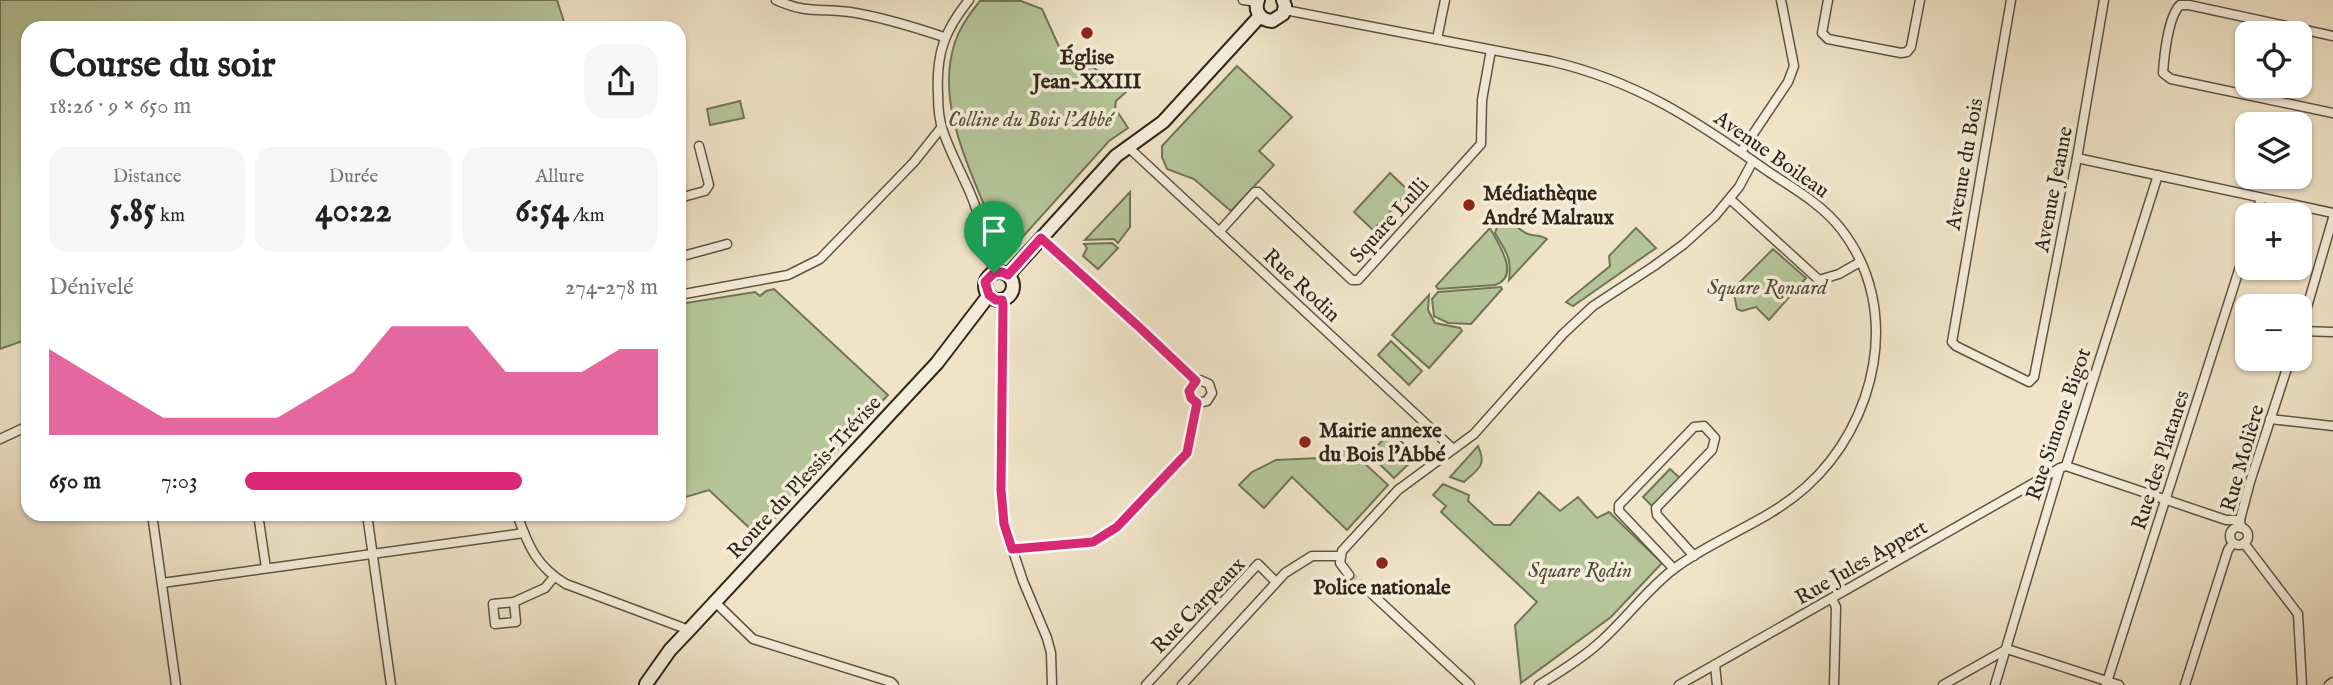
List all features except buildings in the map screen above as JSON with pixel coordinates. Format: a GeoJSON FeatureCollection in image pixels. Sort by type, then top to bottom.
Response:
{"type":"FeatureCollection","features":[{"type":"Feature","properties":{"kind":"main road"},"geometry":{"type":"LineString","coordinates":[[1257,1],[1256,10],[1260,16],[1272,21],[1280,18],[1284,5]]}},
{"type":"Feature","properties":{"kind":"main road"},"geometry":{"type":"LineString","coordinates":[[1008,275],[1116,156],[1163,122],[1260,16]]}},
{"type":"Feature","properties":{"kind":"main road"},"geometry":{"type":"LineString","coordinates":[[1002,272],[1008,275],[1012,279],[1013,288],[1009,296],[996,300],[989,295],[985,282],[994,273],[1002,272]]}},
{"type":"Feature","properties":{"kind":"main road","name":"Route du Plessis-Trévise"},"geometry":{"type":"LineString","coordinates":[[644,685],[689,629],[937,363],[989,295]]}},
{"type":"Feature","properties":{"kind":"street"},"geometry":{"type":"LineString","coordinates":[[776,0],[793,8],[867,15],[944,37]]}},
{"type":"Feature","properties":{"kind":"street"},"geometry":{"type":"LineString","coordinates":[[969,0],[944,37],[940,51],[937,78],[941,128],[973,200],[994,273]]}},
{"type":"Feature","properties":{"kind":"street"},"geometry":{"type":"LineString","coordinates":[[1243,0],[1257,1]]}},
{"type":"Feature","properties":{"kind":"street"},"geometry":{"type":"LineString","coordinates":[[1437,39],[1445,0]]}},
{"type":"Feature","properties":{"kind":"street"},"geometry":{"type":"LineString","coordinates":[[1741,152],[1788,82],[1794,66],[1781,0]]}},
{"type":"Feature","properties":{"kind":"street"},"geometry":{"type":"LineString","coordinates":[[1828,0],[1822,33],[1828,39],[1907,52],[1912,43],[1920,0]]}},
{"type":"Feature","properties":{"kind":"street","name":"Avenue du Bois"},"geometry":{"type":"LineString","coordinates":[[2011,0],[1952,342],[1955,346],[2029,382]]}},
{"type":"Feature","properties":{"kind":"street","name":"Avenue Jeanne"},"geometry":{"type":"LineString","coordinates":[[2029,382],[2034,377],[2047,312],[2104,0]]}},
{"type":"Feature","properties":{"kind":"street","name":"Avenue Boileau"},"geometry":{"type":"LineString","coordinates":[[1284,5],[1580,68],[1617,81],[1661,102],[1741,152],[1825,212],[1841,229],[1860,262],[1873,298],[1876,353],[1870,387],[1843,444],[1825,467],[1793,497],[1674,569],[1597,645],[1539,685]]}},
{"type":"Feature","properties":{"kind":"street"},"geometry":{"type":"LineString","coordinates":[[2333,36],[2180,5],[2172,21],[2163,74],[2171,79],[2333,113]]}},
{"type":"Feature","properties":{"kind":"street","name":"Square Lulli"},"geometry":{"type":"LineString","coordinates":[[1219,232],[1255,192],[1258,192],[1352,280],[1358,280],[1482,144],[1482,100],[1491,50]]}},
{"type":"Feature","properties":{"kind":"street"},"geometry":{"type":"LineString","coordinates":[[686,294],[788,275],[820,259],[919,156],[941,128]]}},
{"type":"Feature","properties":{"kind":"street"},"geometry":{"type":"LineString","coordinates":[[686,196],[705,191],[709,186],[699,146]]}},
{"type":"Feature","properties":{"kind":"street","name":"Rue Rodin"},"geometry":{"type":"LineString","coordinates":[[1128,147],[1452,448]]}},
{"type":"Feature","properties":{"kind":"street"},"geometry":{"type":"LineString","coordinates":[[2077,158],[2333,213]]}},
{"type":"Feature","properties":{"kind":"street"},"geometry":{"type":"LineString","coordinates":[[1349,575],[1342,567],[1340,556],[1347,544],[1398,490],[1474,434],[1563,334],[1592,306],[1684,244],[1730,200],[1754,161]]}},
{"type":"Feature","properties":{"kind":"street","name":"Rue Simone Bigot"},"geometry":{"type":"LineString","coordinates":[[1995,685],[2158,175]]}},
{"type":"Feature","properties":{"kind":"street"},"geometry":{"type":"LineString","coordinates":[[2260,203],[2261,198]]}},
{"type":"Feature","properties":{"kind":"street"},"geometry":{"type":"LineString","coordinates":[[1730,200],[1819,280],[1860,262]]}},
{"type":"Feature","properties":{"kind":"street"},"geometry":{"type":"LineString","coordinates":[[2311,294],[2333,218]]}},
{"type":"Feature","properties":{"kind":"street"},"geometry":{"type":"LineString","coordinates":[[1041,238],[1196,381],[1205,381],[1211,388],[1210,398],[1197,403]]}},
{"type":"Feature","properties":{"kind":"street"},"geometry":{"type":"LineString","coordinates":[[686,255],[727,244]]}},
{"type":"Feature","properties":{"kind":"street","name":"Rue des Platanes"},"geometry":{"type":"LineString","coordinates":[[2107,683],[2236,280]]}},
{"type":"Feature","properties":{"kind":"street"},"geometry":{"type":"LineString","coordinates":[[1002,300],[1001,490],[1004,524],[1047,638],[1051,653],[1052,685]]}},
{"type":"Feature","properties":{"kind":"street"},"geometry":{"type":"LineString","coordinates":[[2312,331],[2333,332]]}},
{"type":"Feature","properties":{"kind":"street","name":"Rue Molière"},"geometry":{"type":"LineString","coordinates":[[2240,524],[2286,371]]}},
{"type":"Feature","properties":{"kind":"street"},"geometry":{"type":"LineString","coordinates":[[1196,381],[1189,391],[1191,398],[1197,403]]}},
{"type":"Feature","properties":{"kind":"street"},"geometry":{"type":"LineString","coordinates":[[1012,549],[1093,542],[1117,527],[1187,453],[1197,403]]}},
{"type":"Feature","properties":{"kind":"street"},"geometry":{"type":"LineString","coordinates":[[2270,419],[2333,426]]}},
{"type":"Feature","properties":{"kind":"street"},"geometry":{"type":"LineString","coordinates":[[1674,569],[1619,511],[1619,505],[1693,427],[1704,426],[1715,438],[1712,450],[1656,508],[1657,515],[1693,556]]}},
{"type":"Feature","properties":{"kind":"street"},"geometry":{"type":"LineString","coordinates":[[0,439],[21,429]]}},
{"type":"Feature","properties":{"kind":"street"},"geometry":{"type":"LineString","coordinates":[[2063,467],[2240,524],[2247,536],[2244,543]]}},
{"type":"Feature","properties":{"kind":"street","name":"Rue Jules Appert"},"geometry":{"type":"LineString","coordinates":[[1679,685],[2063,467]]}},
{"type":"Feature","properties":{"kind":"street"},"geometry":{"type":"LineString","coordinates":[[153,521],[176,685]]}},
{"type":"Feature","properties":{"kind":"street"},"geometry":{"type":"LineString","coordinates":[[259,521],[267,568]]}},
{"type":"Feature","properties":{"kind":"street"},"geometry":{"type":"LineString","coordinates":[[368,521],[391,685]]}},
{"type":"Feature","properties":{"kind":"street"},"geometry":{"type":"LineString","coordinates":[[520,521],[536,560],[554,577],[566,584],[689,629]]}},
{"type":"Feature","properties":{"kind":"street"},"geometry":{"type":"LineString","coordinates":[[2240,524],[2231,532],[2230,538],[2237,545],[2244,543]]}},
{"type":"Feature","properties":{"kind":"street"},"geometry":{"type":"LineString","coordinates":[[162,583],[524,533]]}},
{"type":"Feature","properties":{"kind":"street","name":"Rue Molière"},"geometry":{"type":"LineString","coordinates":[[2185,685],[2228,550],[2233,543]]}},
{"type":"Feature","properties":{"kind":"street"},"geometry":{"type":"LineString","coordinates":[[2244,543],[2298,614],[2302,685]]}},
{"type":"Feature","properties":{"kind":"street","name":"Rue Carpeaux"},"geometry":{"type":"LineString","coordinates":[[1182,685],[1276,582],[1312,556],[1340,556]]}},
{"type":"Feature","properties":{"kind":"street","name":"Rue Carpeaux"},"geometry":{"type":"LineString","coordinates":[[1146,685],[1258,564],[1276,582]]}},
{"type":"Feature","properties":{"kind":"street"},"geometry":{"type":"LineString","coordinates":[[514,602],[545,588],[554,577]]}},
{"type":"Feature","properties":{"kind":"street"},"geometry":{"type":"LineString","coordinates":[[1373,595],[1470,685]]}},
{"type":"Feature","properties":{"kind":"street"},"geometry":{"type":"LineString","coordinates":[[1832,599],[1836,607],[1835,685]]}},
{"type":"Feature","properties":{"kind":"street"},"geometry":{"type":"LineString","coordinates":[[715,602],[753,639],[894,685]]}},
{"type":"Feature","properties":{"kind":"street"},"geometry":{"type":"LineString","coordinates":[[1943,685],[2007,649],[2119,685]]}},
{"type":"Feature","properties":{"kind":"street"},"geometry":{"type":"LineString","coordinates":[[1715,665],[1717,685]]}},
{"type":"Feature","properties":{"kind":"green space"},"geometry":{"type":"Polygon","coordinates":[[[0,0],[557,0],[564,21],[21,21],[21,342],[0,349],[0,0]]]}},
{"type":"Feature","properties":{"kind":"green space","name":"Colline du Bois l'Abbé"},"geometry":{"type":"Polygon","coordinates":[[[980,1],[1021,1],[1042,9],[1061,51],[1069,49],[1126,92],[1116,101],[1115,108],[1128,128],[1109,141],[1010,251],[1006,252],[1001,249],[962,147],[950,94],[950,68],[955,42],[980,1]]]}},
{"type":"Feature","properties":{"kind":"green space"},"geometry":{"type":"Polygon","coordinates":[[[1237,66],[1292,117],[1259,151],[1274,165],[1231,211],[1194,179],[1167,169],[1162,157],[1162,146],[1237,66]]]}},
{"type":"Feature","properties":{"kind":"green space"},"geometry":{"type":"Polygon","coordinates":[[[740,101],[744,118],[710,125],[707,109],[740,101]]]}},
{"type":"Feature","properties":{"kind":"green space"},"geometry":{"type":"Polygon","coordinates":[[[1390,173],[1409,191],[1373,230],[1354,212],[1390,173]]]}},
{"type":"Feature","properties":{"kind":"green space"},"geometry":{"type":"Polygon","coordinates":[[[1130,192],[1130,227],[1118,243],[1114,239],[1085,240],[1130,192]]]}},
{"type":"Feature","properties":{"kind":"green space"},"geometry":{"type":"Polygon","coordinates":[[[1503,221],[1527,234],[1547,239],[1509,280],[1509,260],[1495,233],[1503,221]]]}},
{"type":"Feature","properties":{"kind":"green space"},"geometry":{"type":"Polygon","coordinates":[[[1490,228],[1505,258],[1507,274],[1503,281],[1495,285],[1438,289],[1436,286],[1490,228]]]}},
{"type":"Feature","properties":{"kind":"green space"},"geometry":{"type":"Polygon","coordinates":[[[1636,228],[1656,248],[1573,306],[1566,302],[1610,266],[1609,256],[1636,228]]]}},
{"type":"Feature","properties":{"kind":"green space"},"geometry":{"type":"Polygon","coordinates":[[[1112,243],[1118,248],[1098,269],[1083,256],[1087,248],[1084,244],[1112,243]]]}},
{"type":"Feature","properties":{"kind":"green space","name":"Square Ronsard"},"geometry":{"type":"Polygon","coordinates":[[[1773,249],[1806,278],[1769,320],[1756,307],[1742,311],[1737,309],[1733,289],[1773,249]]]}},
{"type":"Feature","properties":{"kind":"green space"},"geometry":{"type":"Polygon","coordinates":[[[1501,287],[1471,324],[1448,323],[1434,316],[1432,299],[1438,292],[1501,287]]]}},
{"type":"Feature","properties":{"kind":"green space"},"geometry":{"type":"Polygon","coordinates":[[[774,289],[888,395],[758,536],[709,490],[686,497],[686,303],[755,292],[760,296],[774,289]]]}},
{"type":"Feature","properties":{"kind":"green space"},"geometry":{"type":"Polygon","coordinates":[[[1429,295],[1428,310],[1435,323],[1460,328],[1462,331],[1429,368],[1392,335],[1429,295]]]}},
{"type":"Feature","properties":{"kind":"green space"},"geometry":{"type":"Polygon","coordinates":[[[1391,341],[1422,371],[1409,385],[1378,355],[1391,341]]]}},
{"type":"Feature","properties":{"kind":"green space"},"geometry":{"type":"Polygon","coordinates":[[[1391,432],[1417,456],[1394,478],[1369,454],[1391,432]]]}},
{"type":"Feature","properties":{"kind":"green space"},"geometry":{"type":"Polygon","coordinates":[[[1478,446],[1482,458],[1477,470],[1464,482],[1450,477],[1478,446]]]}},
{"type":"Feature","properties":{"kind":"green space"},"geometry":{"type":"Polygon","coordinates":[[[1349,449],[1388,485],[1347,530],[1292,477],[1264,508],[1239,485],[1252,472],[1276,460],[1320,458],[1349,449]]]}},
{"type":"Feature","properties":{"kind":"green space"},"geometry":{"type":"Polygon","coordinates":[[[1670,469],[1680,478],[1653,507],[1643,497],[1670,469]]]}},
{"type":"Feature","properties":{"kind":"green space","name":"Square Rodin"},"geometry":{"type":"Polygon","coordinates":[[[1443,484],[1469,495],[1468,501],[1494,525],[1510,525],[1539,492],[1560,511],[1578,497],[1597,518],[1609,512],[1662,563],[1611,617],[1521,683],[1515,625],[1537,602],[1441,512],[1446,506],[1433,495],[1443,484]]]}},
{"type":"Feature","properties":{"kind":"tunnel"},"geometry":{"type":"LineString","coordinates":[[1349,575],[1358,588],[1373,595]]}},
{"type":"Feature","properties":{"kind":"tunnel"},"geometry":{"type":"LineString","coordinates":[[1349,575],[1373,595]]}},
{"type":"Feature","properties":{"kind":"place","name":"Église Jean-XXIII"},"geometry":{"type":"Point","coordinates":[1087,33]}},
{"type":"Feature","properties":{"kind":"place","name":"Médiathèque André Malraux"},"geometry":{"type":"Point","coordinates":[1469,205]}},
{"type":"Feature","properties":{"kind":"place","name":"Mairie annexe du Bois l'Abbé"},"geometry":{"type":"Point","coordinates":[1305,442]}},
{"type":"Feature","properties":{"kind":"place","name":"Police nationale"},"geometry":{"type":"Point","coordinates":[1382,563]}},
{"type":"Feature","properties":{"kind":"route"},"geometry":{"type":"LineString","coordinates":[[1041,238],[1196,381],[1189,391],[1191,398],[1197,403],[1187,453],[1117,527],[1093,542],[1012,549],[1004,524],[1001,490],[1003,305],[1002,300],[996,300],[989,295],[985,287],[987,278],[994,273],[998,271],[1008,275],[1041,238]]}}]}
